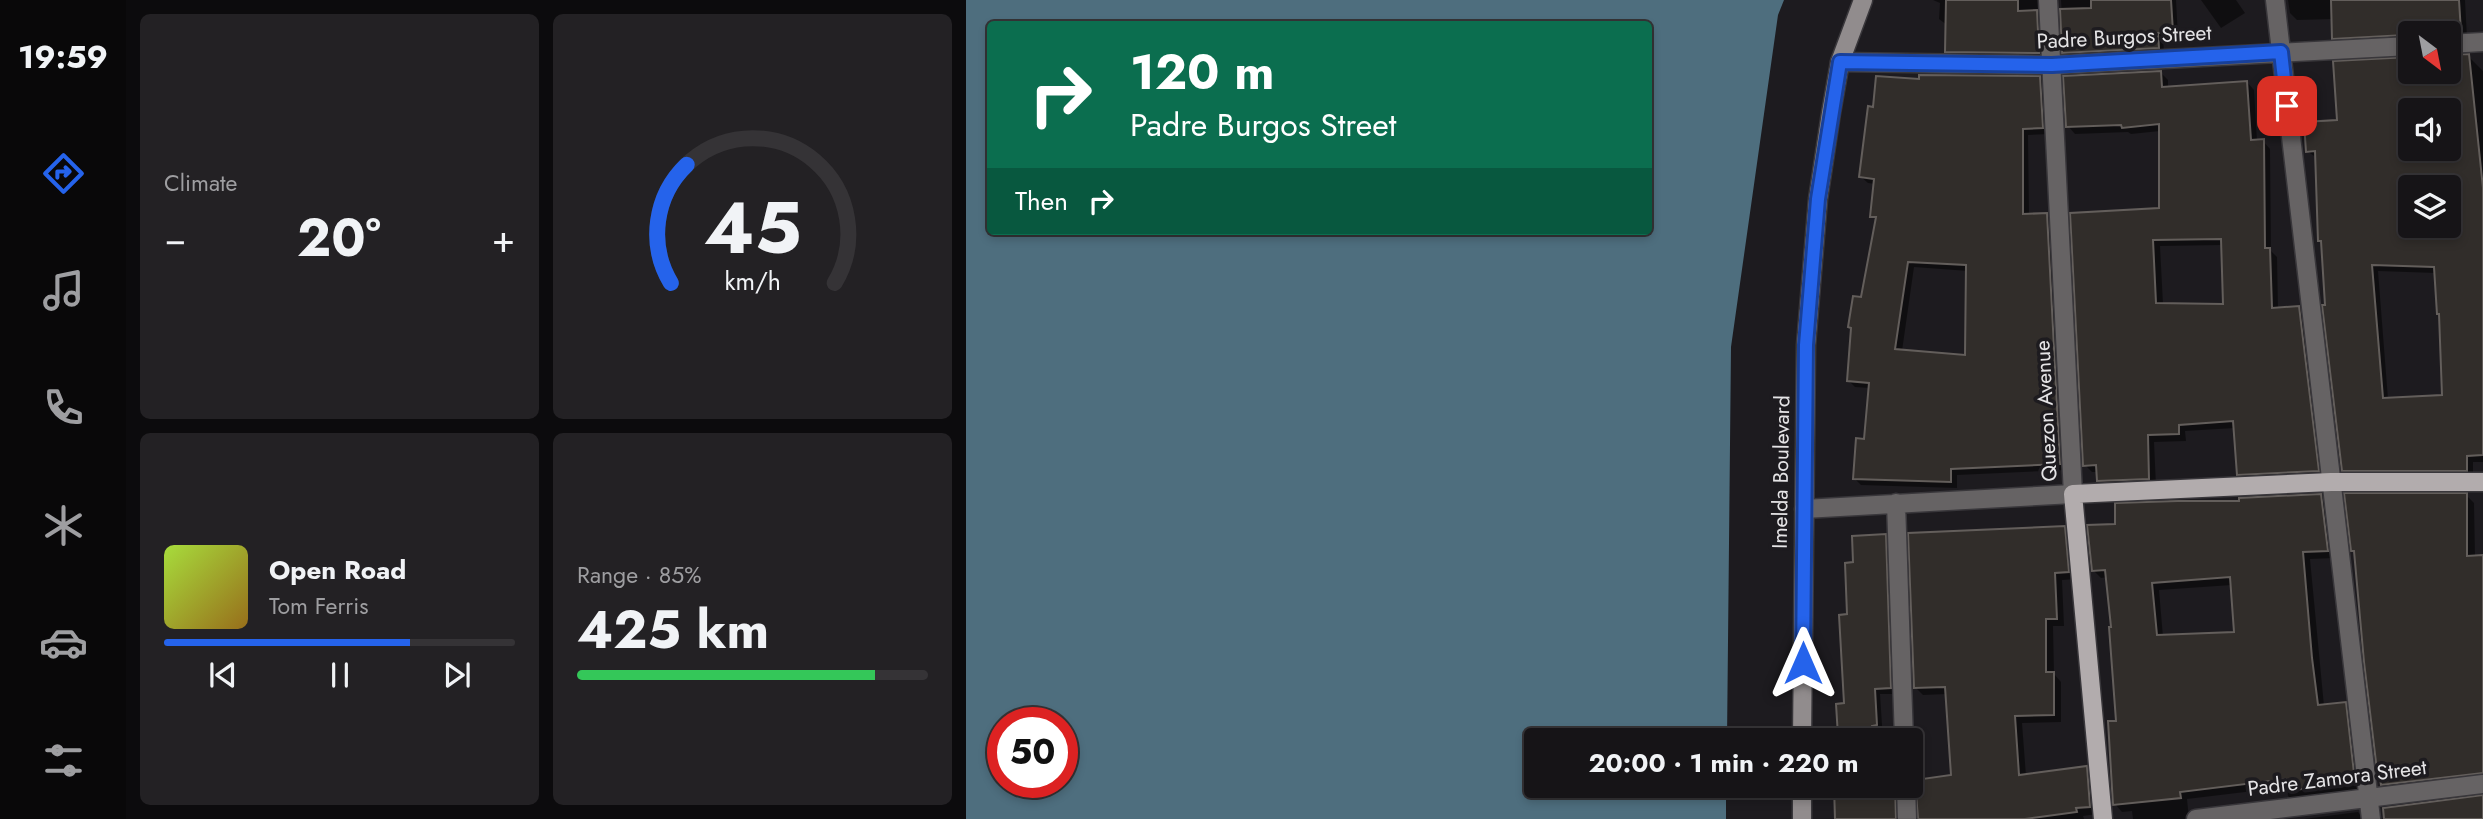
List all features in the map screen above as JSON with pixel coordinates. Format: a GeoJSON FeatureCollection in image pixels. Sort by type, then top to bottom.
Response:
{"type":"FeatureCollection","features":[{"type":"Feature","properties":{"kind":"main road","name":"Imelda Boulevard"},"geometry":{"type":"LineString","coordinates":[[1802,728],[1804,432],[1808,318],[1818,199],[1840,62],[1863,0]]}},
{"type":"Feature","properties":{"kind":"main road"},"geometry":{"type":"LineString","coordinates":[[2073,495],[2331,482],[2483,482]]}},
{"type":"Feature","properties":{"kind":"main road","name":"Quezon Avenue"},"geometry":{"type":"LineString","coordinates":[[2073,495],[2103,819]]}},
{"type":"Feature","properties":{"kind":"main road"},"geometry":{"type":"LineString","coordinates":[[1802,798],[1802,819]]}},
{"type":"Feature","properties":{"kind":"street","name":"Quezon Avenue"},"geometry":{"type":"LineString","coordinates":[[2048,0],[2073,495]]}},
{"type":"Feature","properties":{"kind":"street"},"geometry":{"type":"LineString","coordinates":[[2275,0],[2371,819]]}},
{"type":"Feature","properties":{"kind":"street"},"geometry":{"type":"LineString","coordinates":[[2461,43],[2483,42]]}},
{"type":"Feature","properties":{"kind":"street","name":"Padre Burgos Street"},"geometry":{"type":"LineString","coordinates":[[1840,62],[2052,65],[2398,47]]}},
{"type":"Feature","properties":{"kind":"street"},"geometry":{"type":"LineString","coordinates":[[1804,509],[2073,495]]}},
{"type":"Feature","properties":{"kind":"street"},"geometry":{"type":"LineString","coordinates":[[1896,503],[1905,728]]}},
{"type":"Feature","properties":{"kind":"street","name":"Padre Zamora Street"},"geometry":{"type":"LineString","coordinates":[[2196,819],[2483,784]]}},
{"type":"Feature","properties":{"kind":"street"},"geometry":{"type":"LineString","coordinates":[[1906,798],[1907,819]]}},
{"type":"Feature","properties":{"kind":"water"},"geometry":{"type":"Polygon","coordinates":[[[966,0],[1784,0],[1778,15],[1731,347],[1727,728],[1524,728],[1524,798],[1726,798],[1726,819],[966,819],[966,0]]]}},
{"type":"Feature","properties":{"kind":"building"},"geometry":{"type":"Polygon","coordinates":[[[1946,0],[2018,0],[2018,11],[2037,10],[2039,53],[1945,52],[1946,0]]]}},
{"type":"Feature","properties":{"kind":"building"},"geometry":{"type":"Polygon","coordinates":[[[2091,0],[2171,0],[2173,32],[2158,33],[2159,48],[2062,53],[2060,9],[2091,8],[2091,0]]]}},
{"type":"Feature","properties":{"kind":"building"},"geometry":{"type":"Polygon","coordinates":[[[2331,0],[2459,0],[2460,21],[2398,21],[2398,35],[2332,39],[2331,0]]]}},
{"type":"Feature","properties":{"kind":"building"},"geometry":{"type":"Polygon","coordinates":[[[2461,54],[2469,54],[2483,188],[2483,455],[2467,456],[2467,471],[2342,471],[2322,305],[2325,305],[2321,241],[2318,241],[2315,151],[2306,152],[2304,122],[2337,120],[2333,61],[2398,58],[2398,84],[2461,84],[2461,54]],[[2372,265],[2383,398],[2442,395],[2434,267],[2372,265]]]}},
{"type":"Feature","properties":{"kind":"building"},"geometry":{"type":"Polygon","coordinates":[[[2161,71],[2162,87],[2247,81],[2251,140],[2264,139],[2265,248],[2270,248],[2272,308],[2299,306],[2319,471],[2237,475],[2233,421],[2179,425],[2179,434],[2148,435],[2149,479],[2097,481],[2096,465],[2083,466],[2070,213],[2159,208],[2159,124],[2122,128],[2121,125],[2066,127],[2063,76],[2161,71]],[[2221,239],[2153,240],[2156,303],[2223,304],[2221,239]]]}},
{"type":"Feature","properties":{"kind":"building"},"geometry":{"type":"Polygon","coordinates":[[[1919,75],[2040,76],[2043,128],[2023,129],[2023,214],[2047,213],[2060,464],[1951,469],[1951,482],[1853,479],[1856,438],[1864,439],[1869,383],[1847,381],[1851,328],[1848,327],[1853,296],[1861,297],[1876,217],[1870,217],[1874,179],[1859,177],[1868,106],[1873,107],[1876,76],[1919,79],[1919,75]],[[1908,262],[1895,349],[1965,355],[1966,265],[1908,262]]]}},
{"type":"Feature","properties":{"kind":"building"},"geometry":{"type":"Polygon","coordinates":[[[2344,493],[2467,493],[2467,556],[2483,555],[2483,773],[2381,785],[2378,779],[2354,551],[2351,551],[2344,493]]]}},
{"type":"Feature","properties":{"kind":"building"},"geometry":{"type":"Polygon","coordinates":[[[2321,494],[2328,551],[2303,552],[2312,658],[2318,705],[2346,702],[2355,782],[2288,791],[2286,779],[2180,792],[2181,798],[2113,805],[2108,721],[2116,721],[2111,627],[2105,570],[2092,571],[2087,525],[2115,524],[2115,503],[2239,501],[2239,498],[2321,494]],[[2230,577],[2152,583],[2157,635],[2234,632],[2230,577]]]}},
{"type":"Feature","properties":{"kind":"building"},"geometry":{"type":"Polygon","coordinates":[[[2065,526],[2069,572],[2055,573],[2057,619],[2046,619],[2046,672],[2054,672],[2054,715],[2015,716],[2019,775],[2087,766],[2090,807],[2076,808],[2077,812],[2025,819],[1918,819],[1916,798],[1923,798],[1923,779],[1951,775],[1945,687],[1914,688],[1908,533],[2065,526]]]}},
{"type":"Feature","properties":{"kind":"building"},"geometry":{"type":"Polygon","coordinates":[[[1886,534],[1891,688],[1875,689],[1877,725],[1872,728],[1838,728],[1836,704],[1844,703],[1839,615],[1847,614],[1845,563],[1853,562],[1852,536],[1886,534]]]}},
{"type":"Feature","properties":{"kind":"building"},"geometry":{"type":"Polygon","coordinates":[[[2483,795],[2483,819],[2384,819],[2383,808],[2483,795]]]}},
{"type":"Feature","properties":{"kind":"building"},"geometry":{"type":"Polygon","coordinates":[[[1834,798],[1895,798],[1896,819],[1835,819],[1834,798]]]}},
{"type":"Feature","properties":{"kind":"route"},"geometry":{"type":"LineString","coordinates":[[1803,663],[1806,345],[1818,199],[1840,62],[2052,65],[2281,52],[2287,106]]}}]}
